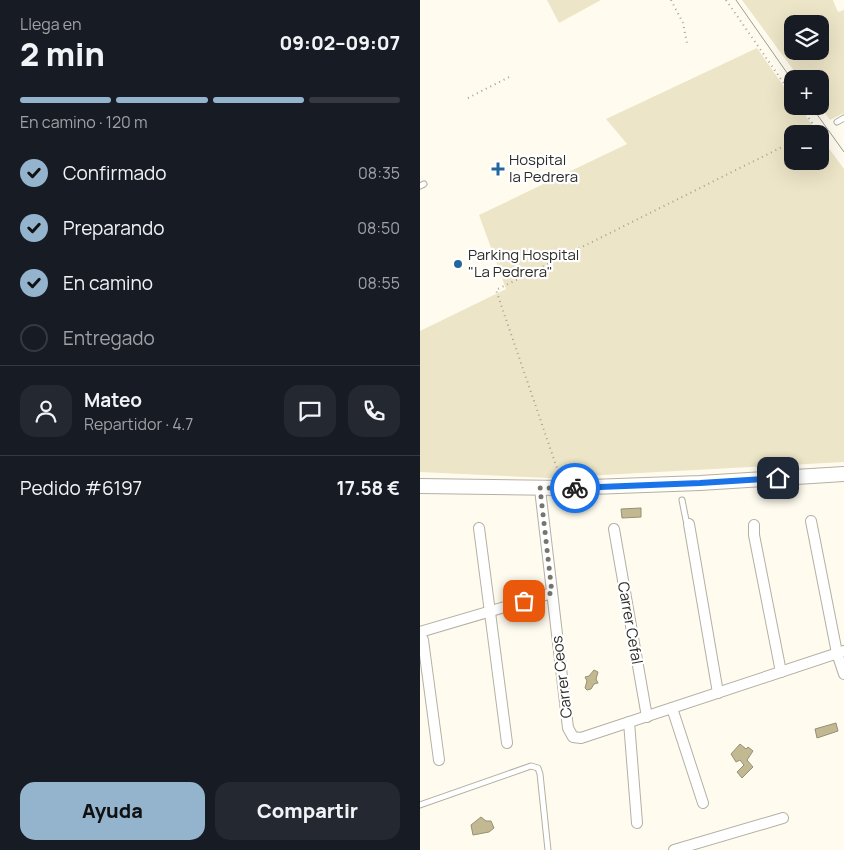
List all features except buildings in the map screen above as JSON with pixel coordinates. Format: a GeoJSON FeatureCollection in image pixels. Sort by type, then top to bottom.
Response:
{"type":"FeatureCollection","features":[{"type":"Feature","properties":{"kind":"street"},"geometry":{"type":"LineString","coordinates":[[420,486],[564,488],[700,483],[844,474]]}},
{"type":"Feature","properties":{"kind":"street","name":"Carrer Ceos"},"geometry":{"type":"LineString","coordinates":[[540,488],[568,728],[573,737],[581,738],[629,722]]}},
{"type":"Feature","properties":{"kind":"street"},"geometry":{"type":"LineString","coordinates":[[810,521],[841,652],[844,674]]}},
{"type":"Feature","properties":{"kind":"street"},"geometry":{"type":"LineString","coordinates":[[689,524],[718,693]]}},
{"type":"Feature","properties":{"kind":"street"},"geometry":{"type":"LineString","coordinates":[[754,525],[754,536],[781,672]]}},
{"type":"Feature","properties":{"kind":"street"},"geometry":{"type":"LineString","coordinates":[[479,528],[507,743]]}},
{"type":"Feature","properties":{"kind":"street","name":"Carrer Cefal"},"geometry":{"type":"LineString","coordinates":[[614,529],[647,717]]}},
{"type":"Feature","properties":{"kind":"street"},"geometry":{"type":"LineString","coordinates":[[439,760],[423,640],[420,633],[552,593]]}},
{"type":"Feature","properties":{"kind":"street"},"geometry":{"type":"LineString","coordinates":[[637,823],[629,722],[841,652]]}},
{"type":"Feature","properties":{"kind":"street"},"geometry":{"type":"LineString","coordinates":[[672,708],[703,803]]}},
{"type":"Feature","properties":{"kind":"street"},"geometry":{"type":"LineString","coordinates":[[674,850],[783,818]]}},
{"type":"Feature","properties":{"kind":"lane"},"geometry":{"type":"LineString","coordinates":[[837,122],[844,118]]}},
{"type":"Feature","properties":{"kind":"lane"},"geometry":{"type":"LineString","coordinates":[[682,500],[686,520],[689,524]]}},
{"type":"Feature","properties":{"kind":"lane"},"geometry":{"type":"LineString","coordinates":[[420,805],[534,766],[538,768],[540,774],[548,850]]}},
{"type":"Feature","properties":{"kind":"path"},"geometry":{"type":"LineString","coordinates":[[671,0],[683,23],[687,42]]}},
{"type":"Feature","properties":{"kind":"path"},"geometry":{"type":"LineString","coordinates":[[726,0],[784,83]]}},
{"type":"Feature","properties":{"kind":"path"},"geometry":{"type":"LineString","coordinates":[[468,98],[511,76]]}},
{"type":"Feature","properties":{"kind":"path"},"geometry":{"type":"LineString","coordinates":[[564,488],[496,290],[784,146]]}},
{"type":"Feature","properties":{"kind":"shaded area"},"geometry":{"type":"Polygon","coordinates":[[[547,0],[601,0],[559,23],[547,0]]]}},
{"type":"Feature","properties":{"kind":"shaded area"},"geometry":{"type":"Polygon","coordinates":[[[742,0],[833,0],[838,12],[844,10],[844,113],[830,120],[826,115],[829,115],[829,70],[793,70],[786,60],[829,60],[829,15],[784,15],[784,57],[742,0]]]}},
{"type":"Feature","properties":{"kind":"shaded area"},"geometry":{"type":"Polygon","coordinates":[[[757,48],[784,87],[784,115],[805,115],[812,125],[784,125],[784,170],[829,170],[829,148],[844,169],[844,462],[548,478],[420,472],[420,331],[506,289],[479,215],[627,144],[606,119],[757,48]]]}},
{"type":"Feature","properties":{"kind":"shaded area"},"geometry":{"type":"Polygon","coordinates":[[[641,508],[641,517],[622,518],[621,509],[641,508]]]}},
{"type":"Feature","properties":{"kind":"shaded area"},"geometry":{"type":"Polygon","coordinates":[[[594,670],[598,672],[596,679],[598,683],[587,690],[585,688],[587,681],[585,677],[589,676],[594,670]]]}},
{"type":"Feature","properties":{"kind":"shaded area"},"geometry":{"type":"Polygon","coordinates":[[[836,723],[838,731],[817,738],[815,729],[836,723]]]}},
{"type":"Feature","properties":{"kind":"shaded area"},"geometry":{"type":"Polygon","coordinates":[[[740,744],[746,749],[748,747],[753,751],[747,760],[753,767],[742,778],[737,772],[744,765],[740,760],[736,762],[731,754],[740,744]]]}},
{"type":"Feature","properties":{"kind":"shaded area"},"geometry":{"type":"Polygon","coordinates":[[[481,817],[486,821],[491,821],[494,828],[489,832],[473,835],[471,825],[481,817]]]}},
{"type":"Feature","properties":{"kind":"tram line"},"geometry":{"type":"LineString","coordinates":[[736,0],[785,70]]}},
{"type":"Feature","properties":{"kind":"tram line"},"geometry":{"type":"LineString","coordinates":[[817,115],[844,152]]}},
{"type":"Feature","properties":{"kind":"way so far"},"geometry":{"type":"LineString","coordinates":[[524,601],[552,593],[540,488],[575,488]]}},
{"type":"Feature","properties":{"kind":"place","name":"Hospital la Pedrera"},"geometry":{"type":"Point","coordinates":[498,169]}},
{"type":"Feature","properties":{"kind":"place","name":"Parking Hospital \"La Pedrera\""},"geometry":{"type":"Point","coordinates":[458,264]}},
{"type":"Feature","properties":{"kind":"route"},"geometry":{"type":"LineString","coordinates":[[575,488],[778,478]]}}]}
